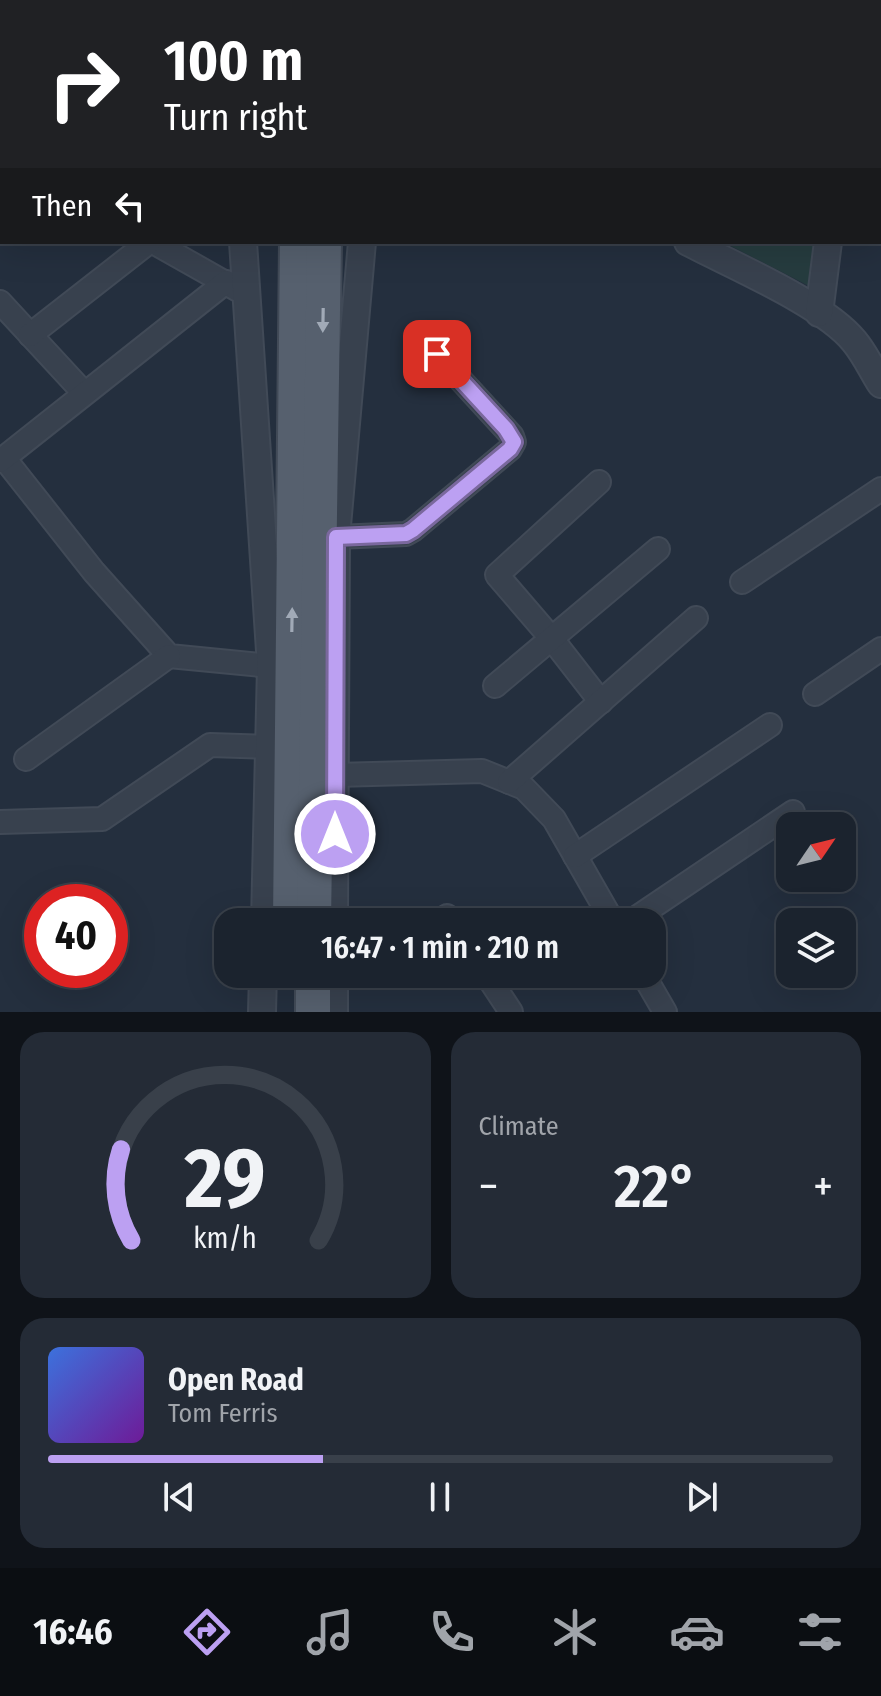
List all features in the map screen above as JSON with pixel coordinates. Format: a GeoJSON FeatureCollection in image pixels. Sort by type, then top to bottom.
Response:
{"type":"FeatureCollection","features":[{"type":"Feature","properties":{"kind":"main road"},"geometry":{"type":"LineString","coordinates":[[290,908],[297,244]]}},
{"type":"Feature","properties":{"kind":"main road"},"geometry":{"type":"LineString","coordinates":[[314,908],[324,244]]}},
{"type":"Feature","properties":{"kind":"main road"},"geometry":{"type":"LineString","coordinates":[[290,988],[290,1012]]}},
{"type":"Feature","properties":{"kind":"main road"},"geometry":{"type":"LineString","coordinates":[[313,988],[313,1012]]}},
{"type":"Feature","properties":{"kind":"street"},"geometry":{"type":"LineString","coordinates":[[30,335],[148,244]]}},
{"type":"Feature","properties":{"kind":"street"},"geometry":{"type":"LineString","coordinates":[[155,244],[236,289]]}},
{"type":"Feature","properties":{"kind":"street"},"geometry":{"type":"LineString","coordinates":[[243,244],[236,289],[271,666],[265,908]]}},
{"type":"Feature","properties":{"kind":"street"},"geometry":{"type":"LineString","coordinates":[[334,908],[336,537],[362,244]]}},
{"type":"Feature","properties":{"kind":"street"},"geometry":{"type":"LineString","coordinates":[[692,244],[819,313],[853,339],[881,384]]}},
{"type":"Feature","properties":{"kind":"street"},"geometry":{"type":"LineString","coordinates":[[819,313],[828,244]]}},
{"type":"Feature","properties":{"kind":"street"},"geometry":{"type":"LineString","coordinates":[[169,656],[94,572],[2,459],[84,393],[236,289]]}},
{"type":"Feature","properties":{"kind":"street"},"geometry":{"type":"LineString","coordinates":[[0,302],[84,393]]}},
{"type":"Feature","properties":{"kind":"street"},"geometry":{"type":"LineString","coordinates":[[336,537],[406,534],[510,449],[514,442],[512,436],[437,354]]}},
{"type":"Feature","properties":{"kind":"street"},"geometry":{"type":"LineString","coordinates":[[599,482],[497,575],[601,702]]}},
{"type":"Feature","properties":{"kind":"street"},"geometry":{"type":"LineString","coordinates":[[742,582],[881,489]]}},
{"type":"Feature","properties":{"kind":"street"},"geometry":{"type":"LineString","coordinates":[[495,686],[658,549]]}},
{"type":"Feature","properties":{"kind":"street"},"geometry":{"type":"LineString","coordinates":[[509,782],[696,618]]}},
{"type":"Feature","properties":{"kind":"street"},"geometry":{"type":"LineString","coordinates":[[815,694],[881,649]]}},
{"type":"Feature","properties":{"kind":"street"},"geometry":{"type":"LineString","coordinates":[[26,759],[169,656],[271,666]]}},
{"type":"Feature","properties":{"kind":"street"},"geometry":{"type":"LineString","coordinates":[[575,856],[770,725]]}},
{"type":"Feature","properties":{"kind":"street"},"geometry":{"type":"LineString","coordinates":[[0,822],[102,819],[210,745],[270,747]]}},
{"type":"Feature","properties":{"kind":"street"},"geometry":{"type":"LineString","coordinates":[[336,775],[482,771],[524,788],[554,819],[605,908]]}},
{"type":"Feature","properties":{"kind":"street"},"geometry":{"type":"LineString","coordinates":[[651,908],[776,823]]}},
{"type":"Feature","properties":{"kind":"street"},"geometry":{"type":"LineString","coordinates":[[262,1012],[263,988]]}},
{"type":"Feature","properties":{"kind":"street"},"geometry":{"type":"LineString","coordinates":[[334,988],[334,1012]]}},
{"type":"Feature","properties":{"kind":"street"},"geometry":{"type":"LineString","coordinates":[[495,988],[511,1012]]}},
{"type":"Feature","properties":{"kind":"street"},"geometry":{"type":"LineString","coordinates":[[651,988],[665,1012]]}},
{"type":"Feature","properties":{"kind":"green space"},"geometry":{"type":"Polygon","coordinates":[[[727,244],[816,244],[811,287],[727,244]]]}},
{"type":"Feature","properties":{"kind":"route"},"geometry":{"type":"LineString","coordinates":[[335,834],[336,537],[406,534],[510,449],[514,442],[506,429],[437,354]]}}]}
